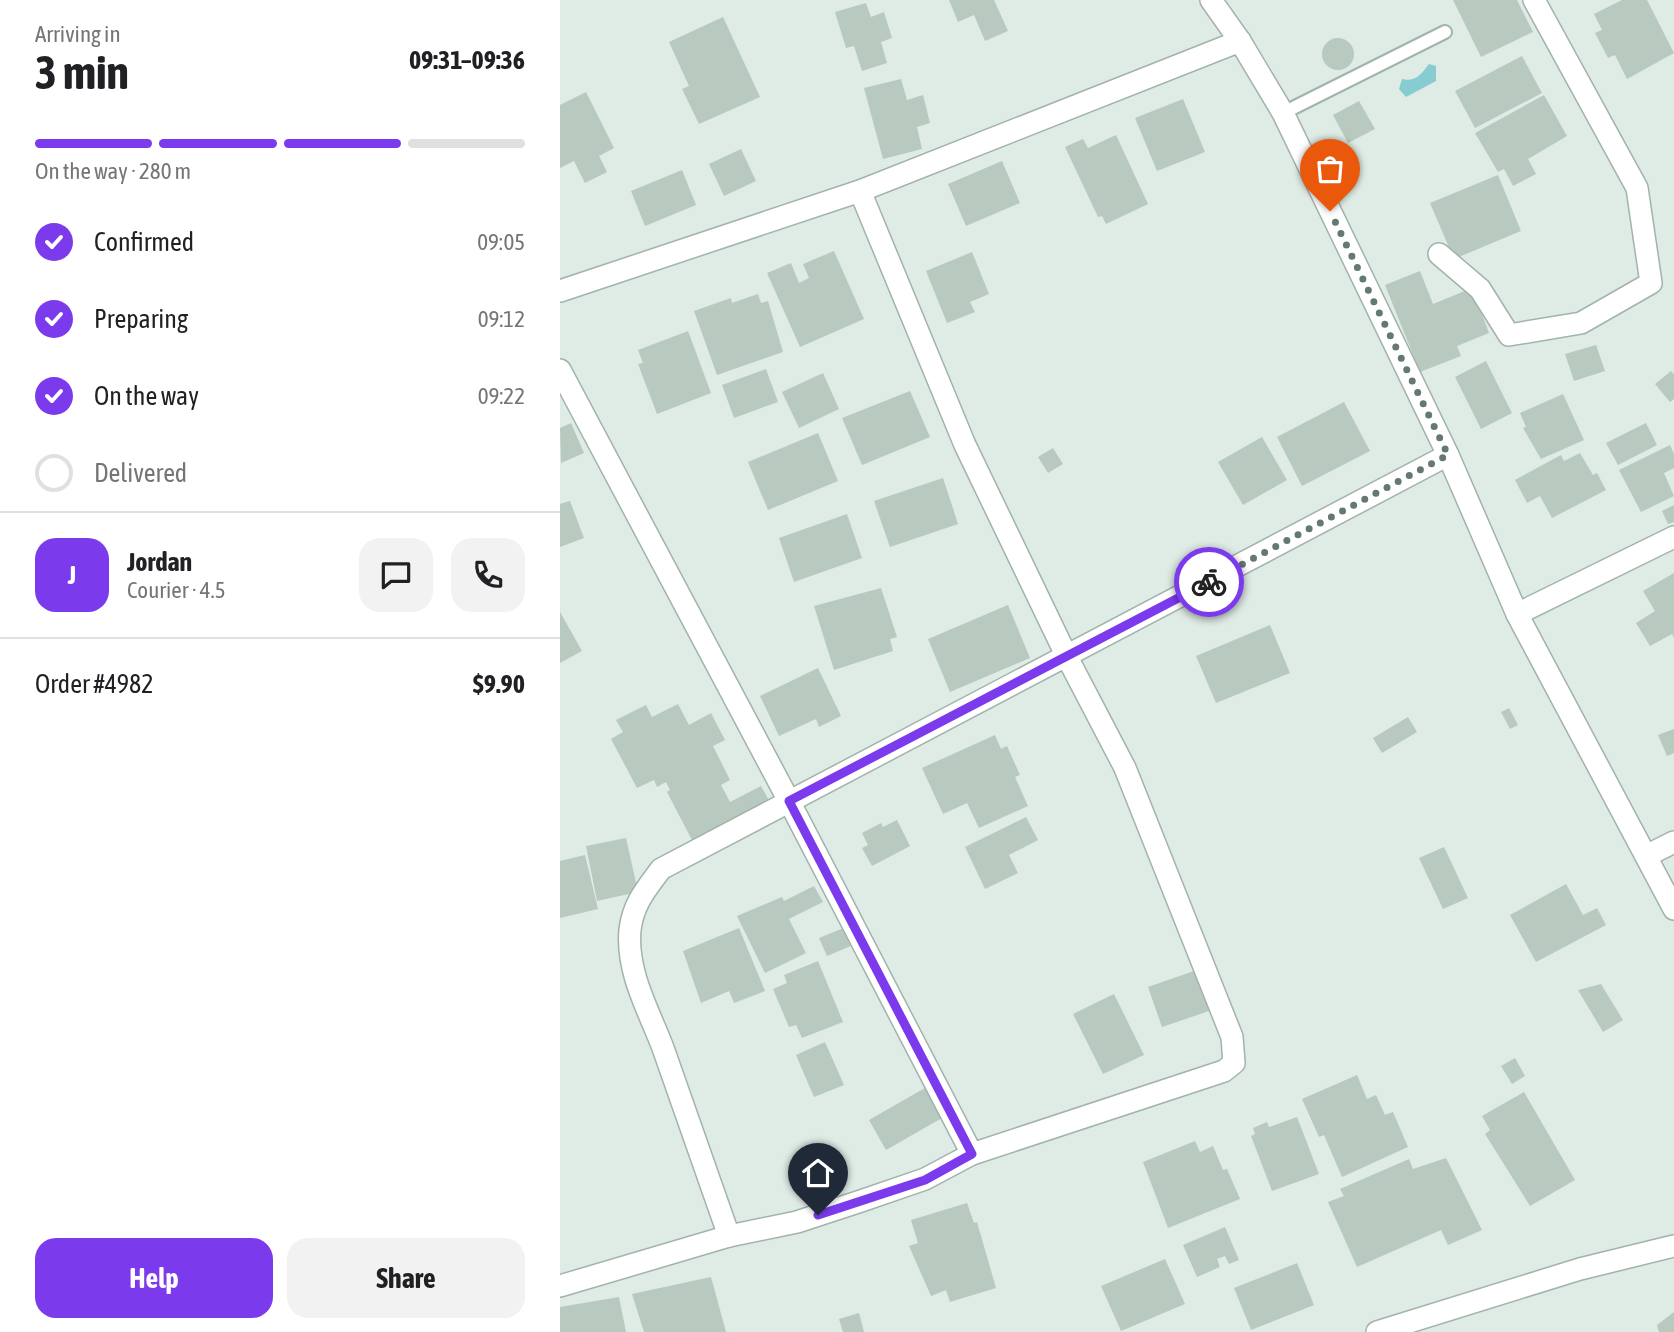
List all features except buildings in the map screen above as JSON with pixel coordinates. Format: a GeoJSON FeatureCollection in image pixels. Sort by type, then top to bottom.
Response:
{"type":"FeatureCollection","features":[{"type":"Feature","properties":{"kind":"street"},"geometry":{"type":"LineString","coordinates":[[1211,0],[1240,40],[1283,113],[1448,455],[1517,614],[1674,909]]}},
{"type":"Feature","properties":{"kind":"street"},"geometry":{"type":"LineString","coordinates":[[1439,254],[1480,289],[1508,335],[1581,323],[1651,283],[1637,188],[1534,0]]}},
{"type":"Feature","properties":{"kind":"street"},"geometry":{"type":"LineString","coordinates":[[560,290],[860,191],[1240,40]]}},
{"type":"Feature","properties":{"kind":"street"},"geometry":{"type":"LineString","coordinates":[[560,1286],[729,1236],[797,1222],[925,1180],[972,1154],[1224,1071],[1234,1062],[1232,1037],[1125,768],[1067,657],[965,445],[860,191]]}},
{"type":"Feature","properties":{"kind":"street"},"geometry":{"type":"LineString","coordinates":[[560,370],[789,801],[972,1154]]}},
{"type":"Feature","properties":{"kind":"street"},"geometry":{"type":"LineString","coordinates":[[729,1236],[659,1038],[644,1006],[634,968],[630,933],[635,904],[661,869],[1448,455]]}},
{"type":"Feature","properties":{"kind":"street"},"geometry":{"type":"LineString","coordinates":[[1517,614],[1674,537]]}},
{"type":"Feature","properties":{"kind":"street"},"geometry":{"type":"LineString","coordinates":[[1646,856],[1674,842]]}},
{"type":"Feature","properties":{"kind":"street"},"geometry":{"type":"LineString","coordinates":[[1377,1332],[1580,1269],[1674,1246]]}},
{"type":"Feature","properties":{"kind":"lane"},"geometry":{"type":"LineString","coordinates":[[1283,113],[1445,32]]}},
{"type":"Feature","properties":{"kind":"water"},"geometry":{"type":"Polygon","coordinates":[[[1429,64],[1436,66],[1436,81],[1406,97],[1399,89],[1402,79],[1417,77],[1429,64]]]}},
{"type":"Feature","properties":{"kind":"way so far"},"geometry":{"type":"LineString","coordinates":[[1209,582],[1448,455],[1330,211]]}},
{"type":"Feature","properties":{"kind":"route"},"geometry":{"type":"LineString","coordinates":[[818,1215],[925,1180],[972,1154],[789,801],[1209,582]]}}]}
